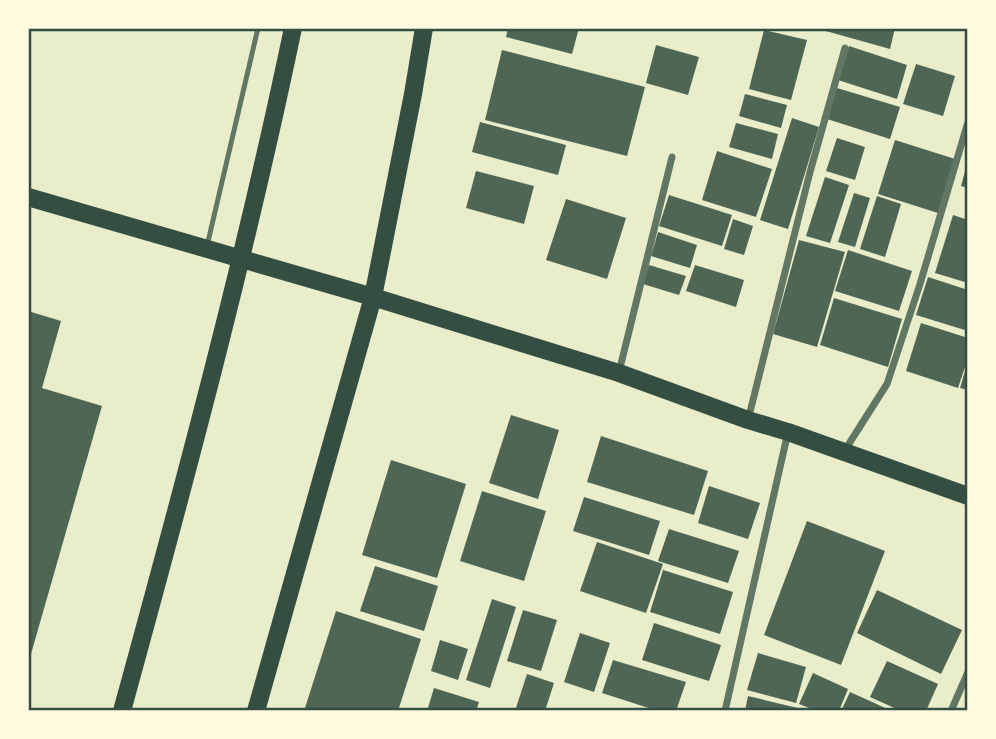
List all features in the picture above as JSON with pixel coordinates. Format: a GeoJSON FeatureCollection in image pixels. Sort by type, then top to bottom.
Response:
{"type":"FeatureCollection","features":[{"type":"Feature","properties":{"kind":"main road"},"geometry":{"type":"LineString","coordinates":[[122,711],[191,458],[241,258],[293,28]]}},
{"type":"Feature","properties":{"kind":"main road"},"geometry":{"type":"LineString","coordinates":[[256,711],[373,298],[424,28]]}},
{"type":"Feature","properties":{"kind":"main road"},"geometry":{"type":"LineString","coordinates":[[28,197],[241,258],[619,373],[968,495]]}},
{"type":"Feature","properties":{"kind":"street"},"geometry":{"type":"LineString","coordinates":[[748,420],[810,172],[845,48]]}},
{"type":"Feature","properties":{"kind":"street"},"geometry":{"type":"LineString","coordinates":[[845,452],[887,384],[968,122]]}},
{"type":"Feature","properties":{"kind":"street"},"geometry":{"type":"LineString","coordinates":[[619,373],[672,157]]}},
{"type":"Feature","properties":{"kind":"street"},"geometry":{"type":"LineString","coordinates":[[725,711],[788,432]]}},
{"type":"Feature","properties":{"kind":"street"},"geometry":{"type":"LineString","coordinates":[[951,711],[968,672]]}},
{"type":"Feature","properties":{"kind":"lane"},"geometry":{"type":"LineString","coordinates":[[206,248],[258,28]]}},
{"type":"Feature","properties":{"kind":"building"},"geometry":{"type":"Polygon","coordinates":[[[508,28],[579,28],[572,54],[506,37],[508,28]]]}},
{"type":"Feature","properties":{"kind":"building"},"geometry":{"type":"Polygon","coordinates":[[[815,28],[895,28],[890,49],[815,28]]]}},
{"type":"Feature","properties":{"kind":"building"},"geometry":{"type":"Polygon","coordinates":[[[764,30],[807,40],[791,100],[749,89],[764,30]]]}},
{"type":"Feature","properties":{"kind":"building"},"geometry":{"type":"Polygon","coordinates":[[[656,45],[699,57],[688,95],[646,83],[656,45]]]}},
{"type":"Feature","properties":{"kind":"building"},"geometry":{"type":"Polygon","coordinates":[[[849,46],[907,65],[897,99],[838,80],[849,46]]]}},
{"type":"Feature","properties":{"kind":"building"},"geometry":{"type":"Polygon","coordinates":[[[502,50],[645,87],[627,156],[485,120],[502,50]]]}},
{"type":"Feature","properties":{"kind":"building"},"geometry":{"type":"Polygon","coordinates":[[[916,64],[955,76],[943,116],[903,104],[916,64]]]}},
{"type":"Feature","properties":{"kind":"building"},"geometry":{"type":"Polygon","coordinates":[[[837,88],[900,107],[890,139],[827,119],[837,88]]]}},
{"type":"Feature","properties":{"kind":"building"},"geometry":{"type":"Polygon","coordinates":[[[745,94],[787,105],[781,128],[739,116],[745,94]]]}},
{"type":"Feature","properties":{"kind":"building"},"geometry":{"type":"Polygon","coordinates":[[[792,118],[819,127],[788,229],[760,220],[792,118]]]}},
{"type":"Feature","properties":{"kind":"building"},"geometry":{"type":"Polygon","coordinates":[[[480,122],[566,145],[558,175],[472,152],[480,122]]]}},
{"type":"Feature","properties":{"kind":"building"},"geometry":{"type":"Polygon","coordinates":[[[736,123],[778,134],[772,159],[729,147],[736,123]]]}},
{"type":"Feature","properties":{"kind":"building"},"geometry":{"type":"Polygon","coordinates":[[[837,138],[865,147],[855,180],[826,171],[837,138]]]}},
{"type":"Feature","properties":{"kind":"building"},"geometry":{"type":"Polygon","coordinates":[[[895,140],[955,159],[938,213],[878,194],[895,140]]]}},
{"type":"Feature","properties":{"kind":"building"},"geometry":{"type":"Polygon","coordinates":[[[717,151],[772,169],[756,217],[702,200],[717,151]]]}},
{"type":"Feature","properties":{"kind":"building"},"geometry":{"type":"Polygon","coordinates":[[[968,164],[968,188],[961,186],[968,164]]]}},
{"type":"Feature","properties":{"kind":"building"},"geometry":{"type":"Polygon","coordinates":[[[476,171],[534,186],[524,224],[466,208],[476,171]]]}},
{"type":"Feature","properties":{"kind":"building"},"geometry":{"type":"Polygon","coordinates":[[[825,177],[849,185],[830,243],[806,236],[825,177]]]}},
{"type":"Feature","properties":{"kind":"building"},"geometry":{"type":"Polygon","coordinates":[[[854,193],[870,198],[855,247],[838,242],[854,193]]]}},
{"type":"Feature","properties":{"kind":"building"},"geometry":{"type":"Polygon","coordinates":[[[669,195],[732,215],[722,246],[659,226],[669,195]]]}},
{"type":"Feature","properties":{"kind":"building"},"geometry":{"type":"Polygon","coordinates":[[[877,196],[901,204],[885,257],[860,249],[877,196]]]}},
{"type":"Feature","properties":{"kind":"building"},"geometry":{"type":"Polygon","coordinates":[[[566,199],[626,218],[607,279],[546,260],[566,199]]]}},
{"type":"Feature","properties":{"kind":"building"},"geometry":{"type":"Polygon","coordinates":[[[953,215],[968,220],[968,283],[935,273],[953,215]]]}},
{"type":"Feature","properties":{"kind":"building"},"geometry":{"type":"Polygon","coordinates":[[[733,219],[753,226],[744,255],[724,249],[733,219]]]}},
{"type":"Feature","properties":{"kind":"building"},"geometry":{"type":"Polygon","coordinates":[[[658,232],[697,245],[690,268],[651,256],[658,232]]]}},
{"type":"Feature","properties":{"kind":"building"},"geometry":{"type":"Polygon","coordinates":[[[799,240],[845,252],[817,347],[773,334],[799,240]]]}},
{"type":"Feature","properties":{"kind":"building"},"geometry":{"type":"Polygon","coordinates":[[[848,250],[912,271],[899,311],[835,291],[848,250]]]}},
{"type":"Feature","properties":{"kind":"building"},"geometry":{"type":"Polygon","coordinates":[[[649,265],[686,276],[679,295],[643,284],[649,265]]]}},
{"type":"Feature","properties":{"kind":"building"},"geometry":{"type":"Polygon","coordinates":[[[695,265],[744,280],[736,307],[686,291],[695,265]]]}},
{"type":"Feature","properties":{"kind":"building"},"geometry":{"type":"Polygon","coordinates":[[[928,277],[968,290],[968,331],[916,315],[928,277]]]}},
{"type":"Feature","properties":{"kind":"building"},"geometry":{"type":"Polygon","coordinates":[[[834,298],[902,319],[888,367],[820,345],[834,298]]]}},
{"type":"Feature","properties":{"kind":"building"},"geometry":{"type":"Polygon","coordinates":[[[28,311],[61,321],[42,388],[102,406],[29,661],[28,311]]]}},
{"type":"Feature","properties":{"kind":"building"},"geometry":{"type":"Polygon","coordinates":[[[921,323],[968,338],[968,358],[958,388],[906,371],[921,323]]]}},
{"type":"Feature","properties":{"kind":"building"},"geometry":{"type":"Polygon","coordinates":[[[968,364],[968,390],[960,388],[968,364]]]}},
{"type":"Feature","properties":{"kind":"building"},"geometry":{"type":"Polygon","coordinates":[[[511,415],[559,430],[538,499],[489,483],[511,415]]]}},
{"type":"Feature","properties":{"kind":"building"},"geometry":{"type":"Polygon","coordinates":[[[601,436],[708,471],[694,515],[587,482],[601,436]]]}},
{"type":"Feature","properties":{"kind":"building"},"geometry":{"type":"Polygon","coordinates":[[[391,460],[466,484],[437,578],[362,555],[391,460]]]}},
{"type":"Feature","properties":{"kind":"building"},"geometry":{"type":"Polygon","coordinates":[[[709,486],[760,503],[748,539],[698,523],[709,486]]]}},
{"type":"Feature","properties":{"kind":"building"},"geometry":{"type":"Polygon","coordinates":[[[482,491],[546,511],[524,581],[460,561],[482,491]]]}},
{"type":"Feature","properties":{"kind":"building"},"geometry":{"type":"Polygon","coordinates":[[[584,497],[660,521],[649,555],[573,531],[584,497]]]}},
{"type":"Feature","properties":{"kind":"building"},"geometry":{"type":"Polygon","coordinates":[[[807,521],[885,551],[841,665],[764,635],[807,521]]]}},
{"type":"Feature","properties":{"kind":"building"},"geometry":{"type":"Polygon","coordinates":[[[669,529],[739,551],[728,583],[658,561],[669,529]]]}},
{"type":"Feature","properties":{"kind":"building"},"geometry":{"type":"Polygon","coordinates":[[[597,542],[663,564],[646,613],[580,591],[597,542]]]}},
{"type":"Feature","properties":{"kind":"building"},"geometry":{"type":"Polygon","coordinates":[[[375,566],[438,586],[424,631],[360,611],[375,566]]]}},
{"type":"Feature","properties":{"kind":"building"},"geometry":{"type":"Polygon","coordinates":[[[663,570],[733,592],[720,634],[650,612],[663,570]]]}},
{"type":"Feature","properties":{"kind":"building"},"geometry":{"type":"Polygon","coordinates":[[[877,590],[962,630],[941,674],[857,633],[877,590]]]}},
{"type":"Feature","properties":{"kind":"building"},"geometry":{"type":"Polygon","coordinates":[[[492,599],[516,607],[490,688],[466,680],[492,599]]]}},
{"type":"Feature","properties":{"kind":"building"},"geometry":{"type":"Polygon","coordinates":[[[523,610],[557,620],[541,671],[507,661],[523,610]]]}},
{"type":"Feature","properties":{"kind":"building"},"geometry":{"type":"Polygon","coordinates":[[[336,611],[421,639],[398,711],[304,711],[336,611]]]}},
{"type":"Feature","properties":{"kind":"building"},"geometry":{"type":"Polygon","coordinates":[[[654,623],[721,645],[709,681],[642,660],[654,623]]]}},
{"type":"Feature","properties":{"kind":"building"},"geometry":{"type":"Polygon","coordinates":[[[580,633],[610,643],[594,692],[564,682],[580,633]]]}},
{"type":"Feature","properties":{"kind":"building"},"geometry":{"type":"Polygon","coordinates":[[[440,640],[468,649],[458,680],[431,671],[440,640]]]}},
{"type":"Feature","properties":{"kind":"building"},"geometry":{"type":"Polygon","coordinates":[[[758,653],[806,667],[796,703],[747,690],[758,653]]]}},
{"type":"Feature","properties":{"kind":"building"},"geometry":{"type":"Polygon","coordinates":[[[613,660],[686,682],[676,711],[658,711],[602,693],[613,660]]]}},
{"type":"Feature","properties":{"kind":"building"},"geometry":{"type":"Polygon","coordinates":[[[887,661],[938,684],[926,711],[901,711],[870,697],[887,661]]]}},
{"type":"Feature","properties":{"kind":"building"},"geometry":{"type":"Polygon","coordinates":[[[813,673],[848,689],[839,711],[817,711],[799,704],[813,673]]]}},
{"type":"Feature","properties":{"kind":"building"},"geometry":{"type":"Polygon","coordinates":[[[527,674],[554,683],[545,711],[515,711],[527,674]]]}},
{"type":"Feature","properties":{"kind":"building"},"geometry":{"type":"Polygon","coordinates":[[[434,688],[479,702],[476,711],[427,711],[434,688]]]}},
{"type":"Feature","properties":{"kind":"building"},"geometry":{"type":"Polygon","coordinates":[[[850,692],[892,711],[841,711],[850,692]]]}},
{"type":"Feature","properties":{"kind":"building"},"geometry":{"type":"Polygon","coordinates":[[[748,696],[806,710],[806,711],[745,711],[748,696]]]}}]}
